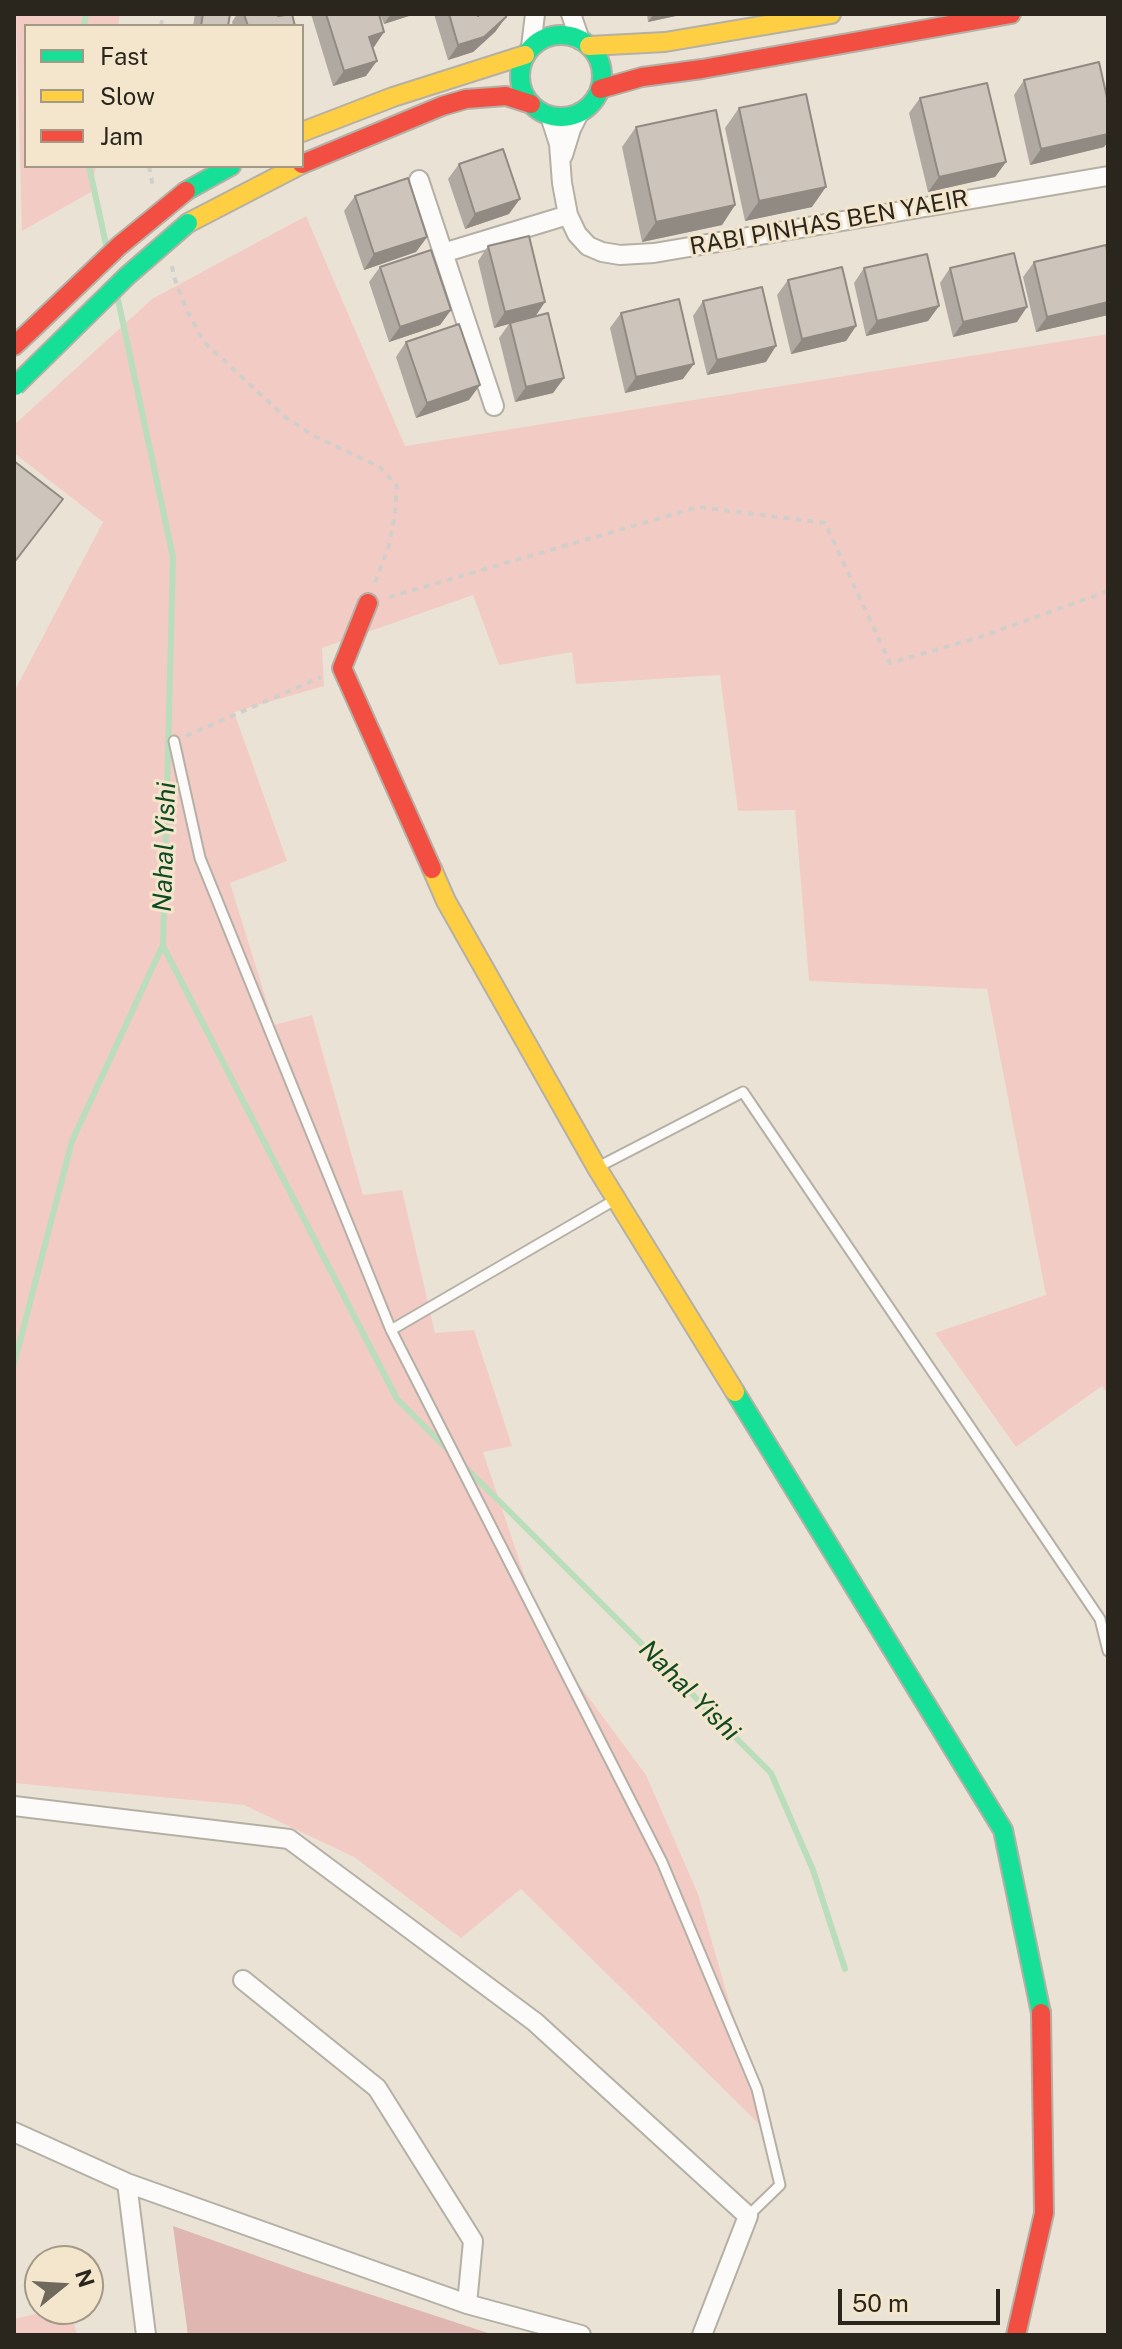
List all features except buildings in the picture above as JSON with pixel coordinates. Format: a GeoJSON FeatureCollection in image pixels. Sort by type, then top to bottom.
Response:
{"type":"FeatureCollection","features":[{"type":"Feature","properties":{"kind":"main road"},"geometry":{"type":"LineString","coordinates":[[584,43],[600,66],[602,77],[600,89],[589,107],[570,116],[550,116],[539,111],[523,93],[520,68],[528,51],[540,40],[560,35],[584,43],[620,46],[665,42],[831,14]]}},
{"type":"Feature","properties":{"kind":"main road"},"geometry":{"type":"LineString","coordinates":[[600,89],[642,77],[1011,14]]}},
{"type":"Feature","properties":{"kind":"main road"},"geometry":{"type":"LineString","coordinates":[[304,131],[528,51]]}},
{"type":"Feature","properties":{"kind":"main road"},"geometry":{"type":"LineString","coordinates":[[304,163],[466,99],[506,96],[531,104]]}},
{"type":"Feature","properties":{"kind":"main road"},"geometry":{"type":"LineString","coordinates":[[14,346],[119,246],[186,191],[227,168]]}},
{"type":"Feature","properties":{"kind":"main road"},"geometry":{"type":"LineString","coordinates":[[14,386],[127,276],[188,223],[294,168]]}},
{"type":"Feature","properties":{"kind":"main road"},"geometry":{"type":"LineString","coordinates":[[368,603],[342,668],[446,901],[616,1200],[1003,1830],[1042,2019],[1044,2213],[1016,2335]]}},
{"type":"Feature","properties":{"kind":"street"},"geometry":{"type":"LineString","coordinates":[[528,51],[535,14]]}},
{"type":"Feature","properties":{"kind":"street"},"geometry":{"type":"LineString","coordinates":[[571,14],[584,43]]}},
{"type":"Feature","properties":{"kind":"street","name":"RABI PINHAS BEN YAEIR"},"geometry":{"type":"LineString","coordinates":[[561,165],[565,145],[579,113]]}},
{"type":"Feature","properties":{"kind":"street","name":"RABI PINHAS BEN YAEIR"},"geometry":{"type":"LineString","coordinates":[[550,116],[559,144],[568,215],[577,234],[588,246],[620,255],[637,255],[1108,176]]}},
{"type":"Feature","properties":{"kind":"street"},"geometry":{"type":"LineString","coordinates":[[419,180],[494,406]]}},
{"type":"Feature","properties":{"kind":"street"},"geometry":{"type":"LineString","coordinates":[[443,253],[568,215]]}},
{"type":"Feature","properties":{"kind":"street"},"geometry":{"type":"LineString","coordinates":[[14,1806],[289,1839],[535,2022],[748,2216],[702,2335]]}},
{"type":"Feature","properties":{"kind":"street"},"geometry":{"type":"LineString","coordinates":[[243,1980],[377,2088],[473,2241],[467,2304]]}},
{"type":"Feature","properties":{"kind":"street"},"geometry":{"type":"LineString","coordinates":[[14,2132],[127,2183],[467,2304],[581,2335]]}},
{"type":"Feature","properties":{"kind":"street"},"geometry":{"type":"LineString","coordinates":[[127,2183],[146,2335]]}},
{"type":"Feature","properties":{"kind":"lane"},"geometry":{"type":"LineString","coordinates":[[174,741],[200,858],[391,1330],[662,1862],[757,2089],[780,2185],[748,2216]]}},
{"type":"Feature","properties":{"kind":"lane"},"geometry":{"type":"LineString","coordinates":[[597,1168],[743,1092],[1100,1619],[1108,1651]]}},
{"type":"Feature","properties":{"kind":"lane"},"geometry":{"type":"LineString","coordinates":[[391,1330],[616,1200]]}},
{"type":"Feature","properties":{"kind":"path"},"geometry":{"type":"LineString","coordinates":[[172,264],[187,311],[204,342],[285,417],[314,436],[380,467],[397,486],[389,545],[368,603]]}},
{"type":"Feature","properties":{"kind":"path"},"geometry":{"type":"LineString","coordinates":[[368,603],[698,507],[825,523],[890,663],[977,638],[1108,591]]}},
{"type":"Feature","properties":{"kind":"path"},"geometry":{"type":"LineString","coordinates":[[174,741],[342,668]]}},
{"type":"Feature","properties":{"kind":"shaded area"},"geometry":{"type":"Polygon","coordinates":[[[16,14],[120,14],[118,24],[24,24],[24,168],[96,168],[91,192],[22,231],[16,14]]]}},
{"type":"Feature","properties":{"kind":"shaded area"},"geometry":{"type":"Polygon","coordinates":[[[306,216],[405,446],[1108,334],[1108,1394],[1102,1386],[1016,1447],[935,1333],[1046,1295],[987,989],[809,981],[795,810],[738,811],[720,675],[576,684],[572,652],[499,665],[473,595],[322,648],[324,686],[234,712],[287,861],[230,883],[274,1025],[312,1015],[363,1195],[402,1190],[435,1333],[474,1330],[512,1446],[483,1452],[546,1640],[646,1775],[698,1894],[767,2132],[521,1889],[461,1938],[354,1857],[244,1805],[14,1783],[14,692],[103,522],[14,453],[14,425],[152,299],[306,216]]]}},
{"type":"Feature","properties":{"kind":"shaded area"},"geometry":{"type":"Polygon","coordinates":[[[173,2226],[302,2272],[494,2335],[188,2335],[173,2226]]]}},
{"type":"Feature","properties":{"kind":"shaded area"},"geometry":{"type":"Polygon","coordinates":[[[24,2317],[24,2325],[75,2325],[77,2335],[14,2335],[14,2319],[24,2317]]]}},
{"type":"Feature","properties":{"kind":"waterway","name":"Nahal Yishi"},"geometry":{"type":"LineString","coordinates":[[84,24],[86,14]]}},
{"type":"Feature","properties":{"kind":"waterway","name":"Nahal Yishi"},"geometry":{"type":"LineString","coordinates":[[89,168],[107,249]]}},
{"type":"Feature","properties":{"kind":"waterway","name":"Nahal Yishi"},"geometry":{"type":"LineString","coordinates":[[117,295],[173,557],[163,946],[397,1399],[452,1454]]}},
{"type":"Feature","properties":{"kind":"waterway"},"geometry":{"type":"LineString","coordinates":[[14,1364],[72,1141],[162,947]]}},
{"type":"Feature","properties":{"kind":"waterway","name":"Nahal Yishi"},"geometry":{"type":"LineString","coordinates":[[464,1466],[771,1773],[813,1870],[845,1969]]}},
{"type":"Feature","properties":{"kind":"traffic: fast"},"geometry":{"type":"LineString","coordinates":[[561,35],[577,38],[590,47],[599,60],[602,76],[599,92],[590,105],[577,114],[561,117],[545,114],[532,105],[523,92],[520,76],[523,60],[532,47],[545,38],[561,35]]}},
{"type":"Feature","properties":{"kind":"traffic: fast"},"geometry":{"type":"LineString","coordinates":[[186,191],[227,168]]}},
{"type":"Feature","properties":{"kind":"traffic: fast"},"geometry":{"type":"LineString","coordinates":[[15,386],[127,276],[188,223]]}},
{"type":"Feature","properties":{"kind":"traffic: fast"},"geometry":{"type":"LineString","coordinates":[[735,1392],[1003,1830],[1041,2013]]}},
{"type":"Feature","properties":{"kind":"traffic: slow"},"geometry":{"type":"LineString","coordinates":[[589,46],[665,42],[831,14]]}},
{"type":"Feature","properties":{"kind":"traffic: slow"},"geometry":{"type":"LineString","coordinates":[[304,131],[393,97],[525,55]]}},
{"type":"Feature","properties":{"kind":"traffic: slow"},"geometry":{"type":"LineString","coordinates":[[188,223],[294,168]]}},
{"type":"Feature","properties":{"kind":"traffic: slow"},"geometry":{"type":"LineString","coordinates":[[432,869],[446,901],[597,1168],[735,1392]]}},
{"type":"Feature","properties":{"kind":"traffic: jam"},"geometry":{"type":"LineString","coordinates":[[600,89],[642,77],[1011,14]]}},
{"type":"Feature","properties":{"kind":"traffic: jam"},"geometry":{"type":"LineString","coordinates":[[304,163],[466,99],[506,96],[531,104]]}},
{"type":"Feature","properties":{"kind":"traffic: jam"},"geometry":{"type":"LineString","coordinates":[[31,330],[119,246],[186,191]]}},
{"type":"Feature","properties":{"kind":"traffic: jam"},"geometry":{"type":"LineString","coordinates":[[14,346],[31,330]]}},
{"type":"Feature","properties":{"kind":"traffic: jam"},"geometry":{"type":"LineString","coordinates":[[368,603],[342,668],[432,869]]}},
{"type":"Feature","properties":{"kind":"traffic: jam"},"geometry":{"type":"LineString","coordinates":[[1016,2335],[1044,2213],[1041,2013]]}}]}
